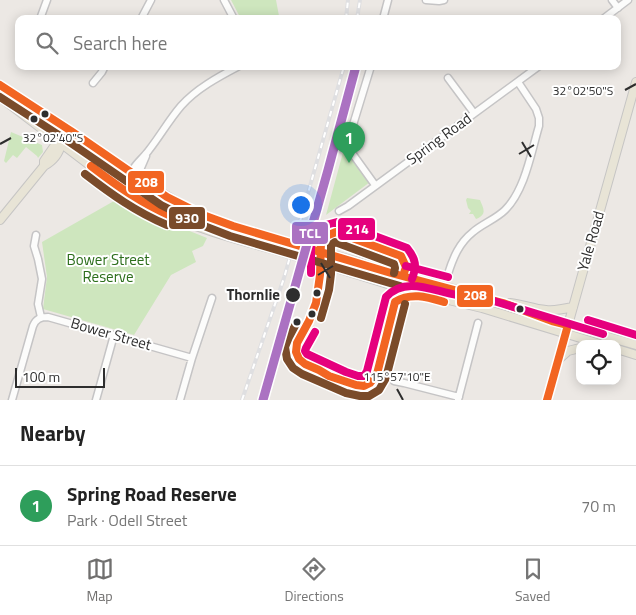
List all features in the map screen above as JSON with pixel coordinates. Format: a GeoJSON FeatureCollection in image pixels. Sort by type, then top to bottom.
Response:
{"type":"FeatureCollection","features":[{"type":"Feature","properties":{"kind":"main road","name":"Yale Road"},"geometry":{"type":"LineString","coordinates":[[547,400],[636,82]]}},
{"type":"Feature","properties":{"kind":"main road"},"geometry":{"type":"LineString","coordinates":[[0,85],[131,174],[176,202],[219,221],[636,345]]}},
{"type":"Feature","properties":{"kind":"main road"},"geometry":{"type":"LineString","coordinates":[[0,220],[44,166],[60,150],[62,137],[60,131],[24,106],[13,94]]}},
{"type":"Feature","properties":{"kind":"main road"},"geometry":{"type":"LineString","coordinates":[[0,97],[121,189],[142,202],[177,218],[229,237],[408,290],[482,308],[586,340]]}},
{"type":"Feature","properties":{"kind":"main road"},"geometry":{"type":"LineString","coordinates":[[61,144],[72,141],[86,142]]}},
{"type":"Feature","properties":{"kind":"main road"},"geometry":{"type":"LineString","coordinates":[[176,202],[176,210],[180,214],[218,229],[229,237]]}},
{"type":"Feature","properties":{"kind":"main road"},"geometry":{"type":"LineString","coordinates":[[395,302],[400,298],[415,295],[457,305],[467,305]]}},
{"type":"Feature","properties":{"kind":"main road"},"geometry":{"type":"LineString","coordinates":[[503,304],[520,304],[546,310],[557,310],[573,306]]}},
{"type":"Feature","properties":{"kind":"main road"},"geometry":{"type":"LineString","coordinates":[[558,360],[568,351],[576,349]]}},
{"type":"Feature","properties":{"kind":"street"},"geometry":{"type":"LineString","coordinates":[[41,15],[47,0]]}},
{"type":"Feature","properties":{"kind":"street"},"geometry":{"type":"LineString","coordinates":[[143,15],[151,0]]}},
{"type":"Feature","properties":{"kind":"street"},"geometry":{"type":"LineString","coordinates":[[224,0],[232,15]]}},
{"type":"Feature","properties":{"kind":"street"},"geometry":{"type":"LineString","coordinates":[[384,15],[388,0]]}},
{"type":"Feature","properties":{"kind":"street"},"geometry":{"type":"LineString","coordinates":[[426,0],[444,0]]}},
{"type":"Feature","properties":{"kind":"street"},"geometry":{"type":"LineString","coordinates":[[612,0],[618,8]]}},
{"type":"Feature","properties":{"kind":"street"},"geometry":{"type":"LineString","coordinates":[[608,15],[628,0]]}},
{"type":"Feature","properties":{"kind":"street"},"geometry":{"type":"LineString","coordinates":[[93,83],[103,70]]}},
{"type":"Feature","properties":{"kind":"street"},"geometry":{"type":"LineString","coordinates":[[142,202],[130,184],[131,174],[135,166],[192,96],[232,70]]}},
{"type":"Feature","properties":{"kind":"street"},"geometry":{"type":"LineString","coordinates":[[370,70],[349,146],[375,185]]}},
{"type":"Feature","properties":{"kind":"street","name":"Spring Road"},"geometry":{"type":"LineString","coordinates":[[338,210],[348,206],[533,70]]}},
{"type":"Feature","properties":{"kind":"street"},"geometry":{"type":"LineString","coordinates":[[448,78],[474,113]]}},
{"type":"Feature","properties":{"kind":"street"},"geometry":{"type":"LineString","coordinates":[[448,274],[453,257],[462,242],[473,231],[504,211],[515,197],[523,180],[539,118],[536,109],[518,82]]}},
{"type":"Feature","properties":{"kind":"street"},"geometry":{"type":"LineString","coordinates":[[109,179],[131,174]]}},
{"type":"Feature","properties":{"kind":"street"},"geometry":{"type":"LineString","coordinates":[[12,400],[35,320],[41,317],[38,304],[41,272],[34,246],[36,235]]}},
{"type":"Feature","properties":{"kind":"street"},"geometry":{"type":"LineString","coordinates":[[180,400],[212,298]]}},
{"type":"Feature","properties":{"kind":"street","name":"Bower Street"},"geometry":{"type":"LineString","coordinates":[[41,317],[48,316],[192,358]]}},
{"type":"Feature","properties":{"kind":"street"},"geometry":{"type":"LineString","coordinates":[[589,322],[636,336]]}},
{"type":"Feature","properties":{"kind":"street"},"geometry":{"type":"LineString","coordinates":[[394,382],[404,383],[459,399],[478,323]]}},
{"type":"Feature","properties":{"kind":"street"},"geometry":{"type":"LineString","coordinates":[[96,400],[114,335]]}},
{"type":"Feature","properties":{"kind":"green space"},"geometry":{"type":"Polygon","coordinates":[[[231,0],[276,0],[279,15],[239,15],[231,0]]]}},
{"type":"Feature","properties":{"kind":"green space"},"geometry":{"type":"Polygon","coordinates":[[[11,132],[42,145],[43,152],[38,158],[26,147],[17,158],[13,155],[6,163],[4,161],[11,132]]]}},
{"type":"Feature","properties":{"kind":"green space"},"geometry":{"type":"Polygon","coordinates":[[[345,145],[370,182],[326,215],[345,145]]]}},
{"type":"Feature","properties":{"kind":"green space","name":"Bower Street Reserve"},"geometry":{"type":"Polygon","coordinates":[[[121,197],[162,220],[207,238],[203,246],[192,251],[196,262],[171,275],[134,335],[43,309],[47,277],[42,242],[121,197]]]}},
{"type":"Feature","properties":{"kind":"green space"},"geometry":{"type":"Polygon","coordinates":[[[467,198],[480,200],[484,211],[480,217],[476,219],[473,214],[469,214],[471,211],[468,208],[467,198]]]}},
{"type":"Feature","properties":{"kind":"railway"},"geometry":{"type":"LineString","coordinates":[[346,15],[348,0]]}},
{"type":"Feature","properties":{"kind":"railway"},"geometry":{"type":"LineString","coordinates":[[358,15],[360,0]]}},
{"type":"Feature","properties":{"kind":"railway"},"geometry":{"type":"LineString","coordinates":[[242,400],[284,278],[343,70]]}},
{"type":"Feature","properties":{"kind":"transit line","name":"TCL"},"geometry":{"type":"LineString","coordinates":[[263,400],[355,70]]}},
{"type":"Feature","properties":{"kind":"transit line","name":"208"},"geometry":{"type":"LineString","coordinates":[[0,85],[167,197],[203,215],[233,226],[391,273],[503,303],[568,325],[547,400]]}},
{"type":"Feature","properties":{"kind":"transit line","name":"930"},"geometry":{"type":"LineString","coordinates":[[0,97],[161,205],[199,224],[230,236],[400,286]]}},
{"type":"Feature","properties":{"kind":"transit line","name":"208"},"geometry":{"type":"LineString","coordinates":[[91,166],[130,194],[171,216]]}},
{"type":"Feature","properties":{"kind":"transit line","name":"930"},"geometry":{"type":"LineString","coordinates":[[85,174],[124,202],[167,225]]}},
{"type":"Feature","properties":{"kind":"transit line","name":"214"},"geometry":{"type":"LineString","coordinates":[[311,273],[311,241],[313,235],[322,226],[337,222],[407,248],[415,263],[412,279]]}},
{"type":"Feature","properties":{"kind":"transit line","name":"208"},"geometry":{"type":"LineString","coordinates":[[403,276],[406,267],[401,256],[336,232],[326,236],[321,242],[320,275],[316,303],[297,343],[296,352],[299,359],[329,376],[364,386],[370,383],[377,374],[395,302],[413,296],[444,302]]}},
{"type":"Feature","properties":{"kind":"transit line","name":"930"},"geometry":{"type":"LineString","coordinates":[[321,318],[329,290],[331,245],[335,242],[394,264],[394,273]]}},
{"type":"Feature","properties":{"kind":"transit line","name":"214"},"geometry":{"type":"LineString","coordinates":[[406,266],[448,277]]}},
{"type":"Feature","properties":{"kind":"transit line","name":"214"},"geometry":{"type":"LineString","coordinates":[[315,332],[306,348],[307,354],[346,372],[364,376],[367,371],[386,297],[394,290],[411,286],[484,298],[603,334]]}},
{"type":"Feature","properties":{"kind":"transit line","name":"930"},"geometry":{"type":"LineString","coordinates":[[297,322],[285,347],[287,359],[293,368],[302,374],[346,393],[369,396],[379,390],[386,378],[405,304]]}},
{"type":"Feature","properties":{"kind":"transit line","name":"214"},"geometry":{"type":"LineString","coordinates":[[588,320],[636,335]]}},
{"type":"Feature","properties":{"kind":"place","name":"Spring Road Reserve"},"geometry":{"type":"Point","coordinates":[349,163]}},
{"type":"Feature","properties":{"kind":"place","name":"Thornlie"},"geometry":{"type":"Point","coordinates":[293,295]}}]}
